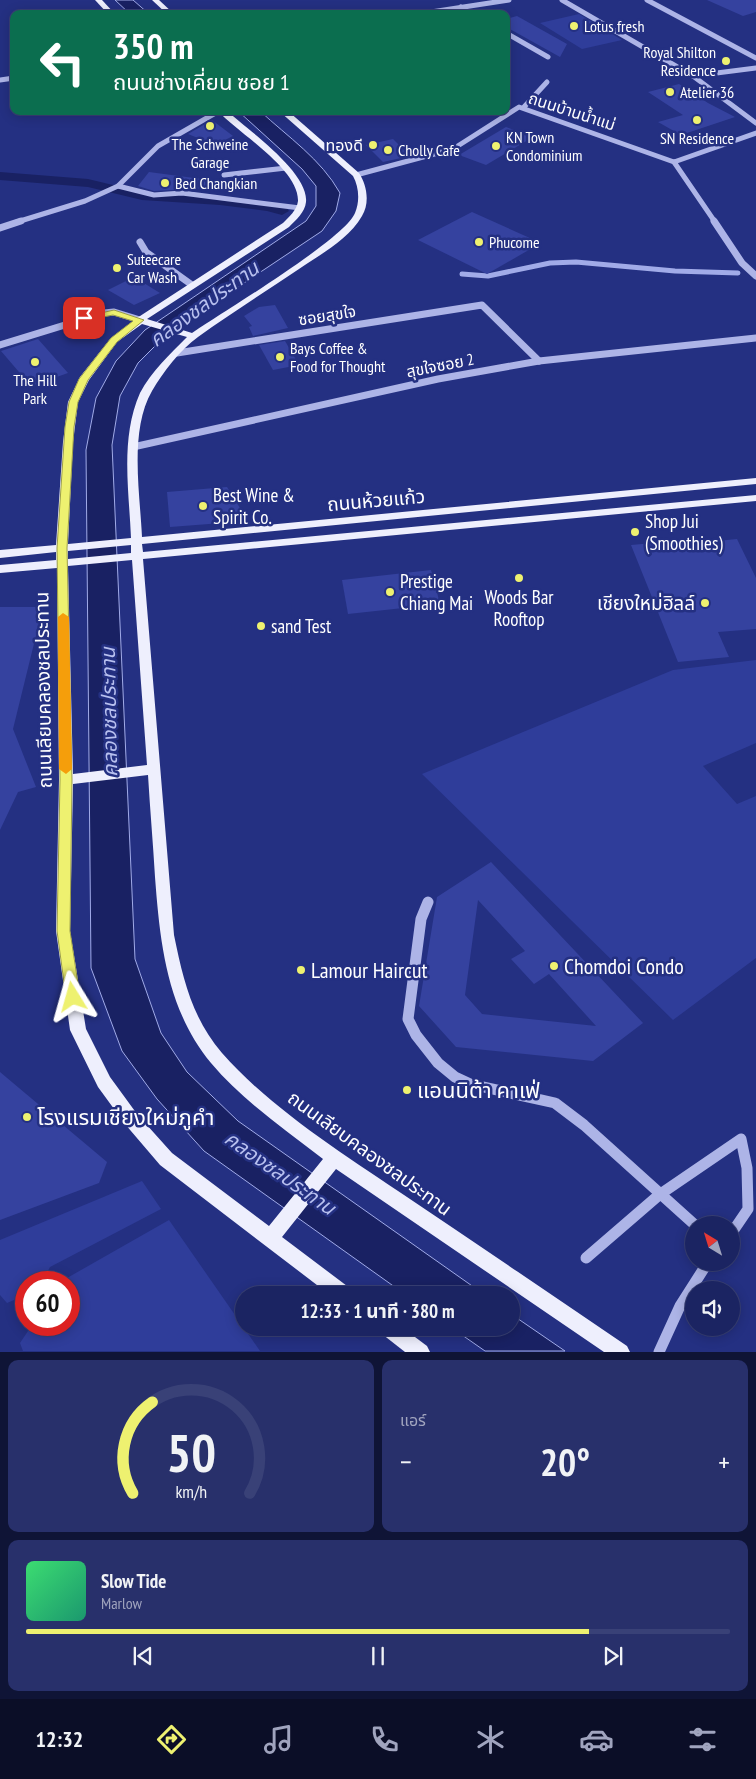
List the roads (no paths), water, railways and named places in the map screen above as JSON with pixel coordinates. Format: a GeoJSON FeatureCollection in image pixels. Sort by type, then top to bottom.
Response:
{"type":"FeatureCollection","features":[{"type":"Feature","properties":{"kind":"main road"},"geometry":{"type":"LineString","coordinates":[[98,0],[108,10]]}},
{"type":"Feature","properties":{"kind":"main road"},"geometry":{"type":"LineString","coordinates":[[156,0],[167,10]]}},
{"type":"Feature","properties":{"kind":"main road"},"geometry":{"type":"LineString","coordinates":[[226,115],[286,168],[298,182],[302,191],[300,208]]}},
{"type":"Feature","properties":{"kind":"main road"},"geometry":{"type":"LineString","coordinates":[[288,115],[356,175]]}},
{"type":"Feature","properties":{"kind":"main road","name":"ถนนเลียบคลองชลประทาน"},"geometry":{"type":"LineString","coordinates":[[356,175],[362,185],[362,198],[359,214],[348,229],[325,248],[194,336],[177,353],[146,392],[135,421],[137,548],[167,936],[177,984],[192,1021],[216,1057],[251,1093],[334,1158],[621,1352]]}},
{"type":"Feature","properties":{"kind":"main road","name":"ถนนเลียบคลองชลประทาน"},"geometry":{"type":"LineString","coordinates":[[300,208],[286,225],[192,285],[114,340],[84,379],[74,402],[69,434],[62,548],[66,780],[63,931],[78,1030],[104,1082],[131,1119],[166,1159],[334,1286]]}},
{"type":"Feature","properties":{"kind":"main road"},"geometry":{"type":"LineString","coordinates":[[140,320],[194,336]]}},
{"type":"Feature","properties":{"kind":"main road","name":"ถนนห้วยแก้ว"},"geometry":{"type":"LineString","coordinates":[[0,569],[62,562],[137,548],[756,481]]}},
{"type":"Feature","properties":{"kind":"main road","name":"ถนนห้วยแก้ว"},"geometry":{"type":"LineString","coordinates":[[0,554],[62,548],[137,548],[756,498]]}},
{"type":"Feature","properties":{"kind":"main road"},"geometry":{"type":"LineString","coordinates":[[66,780],[155,769]]}},
{"type":"Feature","properties":{"kind":"main road"},"geometry":{"type":"LineString","coordinates":[[271,1237],[334,1158]]}},
{"type":"Feature","properties":{"kind":"main road"},"geometry":{"type":"LineString","coordinates":[[399,1336],[421,1352]]}},
{"type":"Feature","properties":{"kind":"street"},"geometry":{"type":"LineString","coordinates":[[443,10],[488,1],[510,0]]}},
{"type":"Feature","properties":{"kind":"street"},"geometry":{"type":"LineString","coordinates":[[562,0],[693,76],[756,123]]}},
{"type":"Feature","properties":{"kind":"street"},"geometry":{"type":"LineString","coordinates":[[647,0],[756,58]]}},
{"type":"Feature","properties":{"kind":"street"},"geometry":{"type":"LineString","coordinates":[[461,7],[466,10]]}},
{"type":"Feature","properties":{"kind":"street"},"geometry":{"type":"LineString","coordinates":[[510,35],[548,57]]}},
{"type":"Feature","properties":{"kind":"street"},"geometry":{"type":"LineString","coordinates":[[693,76],[756,68]]}},
{"type":"Feature","properties":{"kind":"street"},"geometry":{"type":"LineString","coordinates":[[524,107],[547,82]]}},
{"type":"Feature","properties":{"kind":"street","name":"ถนนบ้านน้ำแม่"},"geometry":{"type":"LineString","coordinates":[[510,113],[519,107],[524,107],[674,162]]}},
{"type":"Feature","properties":{"kind":"street"},"geometry":{"type":"LineString","coordinates":[[0,228],[109,191],[118,186],[158,146],[214,115]]}},
{"type":"Feature","properties":{"kind":"street","name":"ถนนบ้านน้ำแม่"},"geometry":{"type":"LineString","coordinates":[[356,175],[453,149],[506,115]]}},
{"type":"Feature","properties":{"kind":"street"},"geometry":{"type":"LineString","coordinates":[[756,133],[674,162],[742,263],[756,276]]}},
{"type":"Feature","properties":{"kind":"street"},"geometry":{"type":"LineString","coordinates":[[224,175],[286,168]]}},
{"type":"Feature","properties":{"kind":"street"},"geometry":{"type":"LineString","coordinates":[[118,186],[154,195],[182,193],[300,208]]}},
{"type":"Feature","properties":{"kind":"street"},"geometry":{"type":"LineString","coordinates":[[140,242],[146,252],[192,285]]}},
{"type":"Feature","properties":{"kind":"street","name":"ซอยสุขใจ"},"geometry":{"type":"LineString","coordinates":[[177,353],[482,305],[539,361]]}},
{"type":"Feature","properties":{"kind":"street"},"geometry":{"type":"LineString","coordinates":[[0,345],[104,313],[114,312],[140,320]]}},
{"type":"Feature","properties":{"kind":"street","name":"สุขใจซอย 2"},"geometry":{"type":"LineString","coordinates":[[134,447],[438,379],[539,361],[756,338]]}},
{"type":"Feature","properties":{"kind":"street"},"geometry":{"type":"LineString","coordinates":[[428,902],[421,919],[408,1019],[416,1035],[438,1063],[455,1078],[470,1084],[556,1103],[584,1125],[685,1217]]}},
{"type":"Feature","properties":{"kind":"street"},"geometry":{"type":"LineString","coordinates":[[586,1258],[660,1195],[741,1139],[746,1168],[748,1209],[740,1221]]}},
{"type":"Feature","properties":{"kind":"street"},"geometry":{"type":"LineString","coordinates":[[659,1352],[671,1322],[701,1271]]}},
{"type":"Feature","properties":{"kind":"water"},"geometry":{"type":"Polygon","coordinates":[[[115,0],[133,0],[144,10],[126,10],[115,0]]]}},
{"type":"Feature","properties":{"kind":"water","name":"คลองชลประทาน"},"geometry":{"type":"Polygon","coordinates":[[[242,115],[265,115],[314,159],[340,193],[336,211],[322,231],[166,335],[138,363],[120,396],[112,445],[135,959],[161,1033],[187,1072],[238,1121],[472,1286],[393,1286],[204,1151],[157,1099],[122,1051],[91,968],[86,450],[96,398],[116,361],[145,330],[306,221],[316,206],[316,186],[302,169],[242,115]]]}},
{"type":"Feature","properties":{"kind":"water"},"geometry":{"type":"Polygon","coordinates":[[[520,1320],[565,1351],[485,1351],[463,1336],[520,1336],[520,1320]]]}},
{"type":"Feature","properties":{"kind":"waterway"},"geometry":{"type":"LineString","coordinates":[[0,176],[88,183],[142,196],[220,201],[269,207],[282,211]]}},
{"type":"Feature","properties":{"kind":"waterway"},"geometry":{"type":"LineString","coordinates":[[462,274],[488,276],[550,263],[576,262],[675,271],[738,273]]}},
{"type":"Feature","properties":{"kind":"place","name":"Lotus fresh"},"geometry":{"type":"Point","coordinates":[574,26]}},
{"type":"Feature","properties":{"kind":"place","name":"Royal Shilton Residence"},"geometry":{"type":"Point","coordinates":[726,61]}},
{"type":"Feature","properties":{"kind":"place","name":"Atelier 36"},"geometry":{"type":"Point","coordinates":[670,92]}},
{"type":"Feature","properties":{"kind":"place","name":"SN Residence"},"geometry":{"type":"Point","coordinates":[697,120]}},
{"type":"Feature","properties":{"kind":"place","name":"The Schweine Garage"},"geometry":{"type":"Point","coordinates":[210,126]}},
{"type":"Feature","properties":{"kind":"place","name":"ทองดี"},"geometry":{"type":"Point","coordinates":[373,145]}},
{"type":"Feature","properties":{"kind":"place","name":"KN Town Condominium"},"geometry":{"type":"Point","coordinates":[496,146]}},
{"type":"Feature","properties":{"kind":"place","name":"Cholly Cafe"},"geometry":{"type":"Point","coordinates":[388,150]}},
{"type":"Feature","properties":{"kind":"place","name":"Bed Changkian"},"geometry":{"type":"Point","coordinates":[165,183]}},
{"type":"Feature","properties":{"kind":"place","name":"Phucome"},"geometry":{"type":"Point","coordinates":[479,242]}},
{"type":"Feature","properties":{"kind":"place","name":"Suteecare Car Wash"},"geometry":{"type":"Point","coordinates":[117,268]}},
{"type":"Feature","properties":{"kind":"place","name":"Bays Coffee & Food for Thought"},"geometry":{"type":"Point","coordinates":[280,357]}},
{"type":"Feature","properties":{"kind":"place","name":"The Hill Park"},"geometry":{"type":"Point","coordinates":[35,362]}},
{"type":"Feature","properties":{"kind":"place","name":"Best Wine & Spirit Co."},"geometry":{"type":"Point","coordinates":[203,506]}},
{"type":"Feature","properties":{"kind":"place","name":"Shop Jui (Smoothies)"},"geometry":{"type":"Point","coordinates":[635,532]}},
{"type":"Feature","properties":{"kind":"place","name":"Woods Bar Rooftop"},"geometry":{"type":"Point","coordinates":[519,578]}},
{"type":"Feature","properties":{"kind":"place","name":"Prestige Chiang Mai"},"geometry":{"type":"Point","coordinates":[390,592]}},
{"type":"Feature","properties":{"kind":"place","name":"เชียงใหม่ฮิลล์"},"geometry":{"type":"Point","coordinates":[705,603]}},
{"type":"Feature","properties":{"kind":"place","name":"sand Test"},"geometry":{"type":"Point","coordinates":[261,626]}},
{"type":"Feature","properties":{"kind":"place","name":"Chomdoi Condo"},"geometry":{"type":"Point","coordinates":[554,966]}},
{"type":"Feature","properties":{"kind":"place","name":"Lamour Haircut"},"geometry":{"type":"Point","coordinates":[301,970]}},
{"type":"Feature","properties":{"kind":"place","name":"แอนนิต้า คาเฟ่"},"geometry":{"type":"Point","coordinates":[407,1090]}},
{"type":"Feature","properties":{"kind":"place","name":"โรงแรมเชียงใหม่ภูคำ"},"geometry":{"type":"Point","coordinates":[27,1117]}}]}
